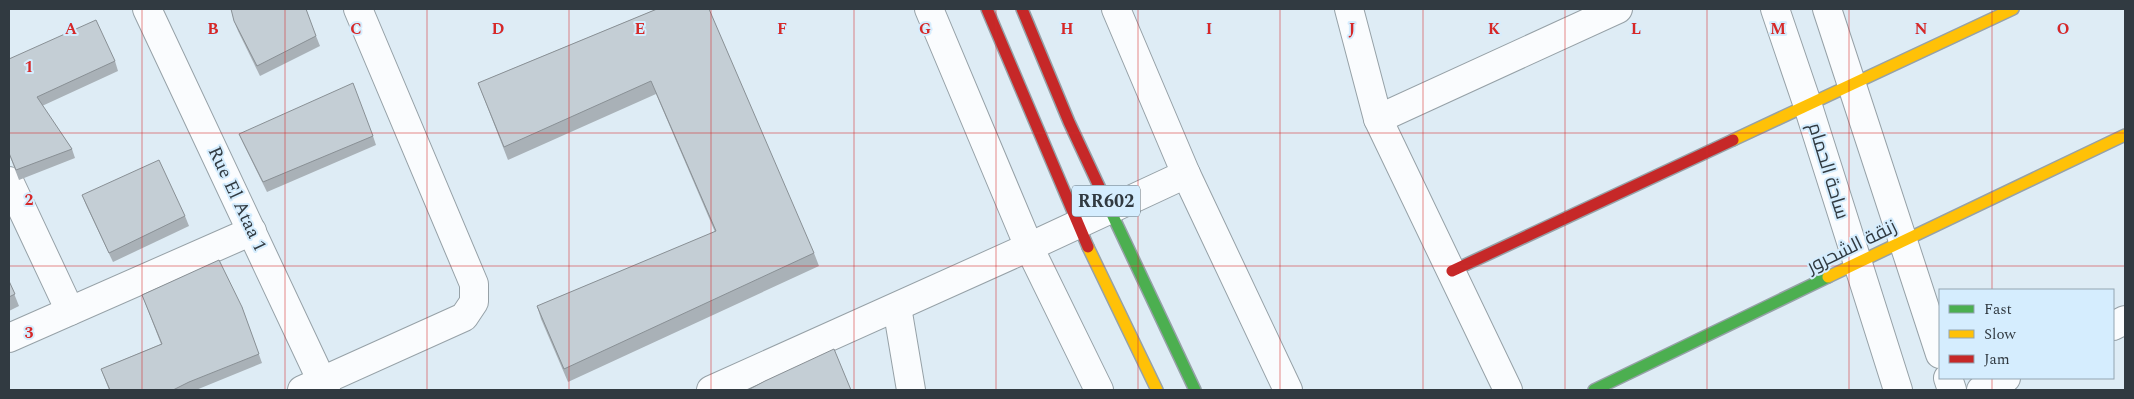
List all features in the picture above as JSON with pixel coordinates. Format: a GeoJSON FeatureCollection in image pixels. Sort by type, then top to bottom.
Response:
{"type":"FeatureCollection","features":[{"type":"Feature","properties":{"kind":"main road","name":"RR602"},"geometry":{"type":"LineString","coordinates":[[987,9],[1077,224],[1157,390]]}},
{"type":"Feature","properties":{"kind":"main road","name":"RR602"},"geometry":{"type":"LineString","coordinates":[[1022,9],[1069,122],[1195,390]]}},
{"type":"Feature","properties":{"kind":"main road"},"geometry":{"type":"LineString","coordinates":[[1452,271],[2013,9]]}},
{"type":"Feature","properties":{"kind":"main road","name":"زنقة الشحرور"},"geometry":{"type":"LineString","coordinates":[[1594,390],[2125,135]]}},
{"type":"Feature","properties":{"kind":"street","name":"Rue El Ataa 1"},"geometry":{"type":"LineString","coordinates":[[147,9],[252,231],[317,387]]}},
{"type":"Feature","properties":{"kind":"street"},"geometry":{"type":"LineString","coordinates":[[317,387],[464,317],[474,302],[474,284],[358,9]]}},
{"type":"Feature","properties":{"kind":"street"},"geometry":{"type":"LineString","coordinates":[[929,9],[1029,247],[1099,390]]}},
{"type":"Feature","properties":{"kind":"street"},"geometry":{"type":"LineString","coordinates":[[1116,9],[1186,174],[1288,390]]}},
{"type":"Feature","properties":{"kind":"street"},"geometry":{"type":"LineString","coordinates":[[1349,9],[1378,119],[1508,390]]}},
{"type":"Feature","properties":{"kind":"street"},"geometry":{"type":"LineString","coordinates":[[1378,119],[1584,16],[1618,9]]}},
{"type":"Feature","properties":{"kind":"street","name":"ساحة الحمام"},"geometry":{"type":"LineString","coordinates":[[1775,9],[1808,106],[1898,390]]}},
{"type":"Feature","properties":{"kind":"street"},"geometry":{"type":"LineString","coordinates":[[1827,9],[1939,351]]}},
{"type":"Feature","properties":{"kind":"street"},"geometry":{"type":"LineString","coordinates":[[711,390],[1186,174]]}},
{"type":"Feature","properties":{"kind":"street"},"geometry":{"type":"LineString","coordinates":[[9,181],[70,311]]}},
{"type":"Feature","properties":{"kind":"street"},"geometry":{"type":"LineString","coordinates":[[9,338],[252,231]]}},
{"type":"Feature","properties":{"kind":"street"},"geometry":{"type":"LineString","coordinates":[[896,306],[911,390]]}},
{"type":"Feature","properties":{"kind":"street"},"geometry":{"type":"LineString","coordinates":[[1981,390],[2004,379]]}},
{"type":"Feature","properties":{"kind":"building"},"geometry":{"type":"Polygon","coordinates":[[[231,9],[306,9],[316,36],[257,66],[234,21],[231,9]]]}},
{"type":"Feature","properties":{"kind":"building"},"geometry":{"type":"Polygon","coordinates":[[[657,9],[709,9],[814,253],[564,369],[537,306],[716,231],[651,81],[504,147],[478,83],[657,9]]]}},
{"type":"Feature","properties":{"kind":"building"},"geometry":{"type":"Polygon","coordinates":[[[96,20],[115,61],[37,97],[72,149],[16,170],[9,153],[9,59],[96,20]]]}},
{"type":"Feature","properties":{"kind":"building"},"geometry":{"type":"Polygon","coordinates":[[[353,83],[373,136],[263,182],[239,134],[353,83]]]}},
{"type":"Feature","properties":{"kind":"building"},"geometry":{"type":"Polygon","coordinates":[[[159,160],[185,216],[109,253],[82,195],[159,160]]]}},
{"type":"Feature","properties":{"kind":"building"},"geometry":{"type":"Polygon","coordinates":[[[219,260],[242,307],[259,354],[173,390],[110,390],[101,369],[162,344],[142,295],[219,260]]]}},
{"type":"Feature","properties":{"kind":"building"},"geometry":{"type":"Polygon","coordinates":[[[9,281],[15,294],[9,297],[9,281]]]}},
{"type":"Feature","properties":{"kind":"building"},"geometry":{"type":"Polygon","coordinates":[[[834,349],[851,390],[748,390],[765,381],[834,349]]]}},
{"type":"Feature","properties":{"kind":"traffic: fast"},"geometry":{"type":"LineString","coordinates":[[1104,197],[1195,390]]}},
{"type":"Feature","properties":{"kind":"traffic: fast"},"geometry":{"type":"LineString","coordinates":[[1594,390],[1828,277]]}},
{"type":"Feature","properties":{"kind":"traffic: slow"},"geometry":{"type":"LineString","coordinates":[[1733,140],[2013,9]]}},
{"type":"Feature","properties":{"kind":"traffic: slow"},"geometry":{"type":"LineString","coordinates":[[1828,277],[2125,135]]}},
{"type":"Feature","properties":{"kind":"traffic: slow"},"geometry":{"type":"LineString","coordinates":[[1088,247],[1157,390]]}},
{"type":"Feature","properties":{"kind":"traffic: jam"},"geometry":{"type":"LineString","coordinates":[[987,9],[1088,247]]}},
{"type":"Feature","properties":{"kind":"traffic: jam"},"geometry":{"type":"LineString","coordinates":[[1022,9],[1069,122],[1104,197]]}},
{"type":"Feature","properties":{"kind":"traffic: jam"},"geometry":{"type":"LineString","coordinates":[[1452,271],[1733,140]]}}]}
